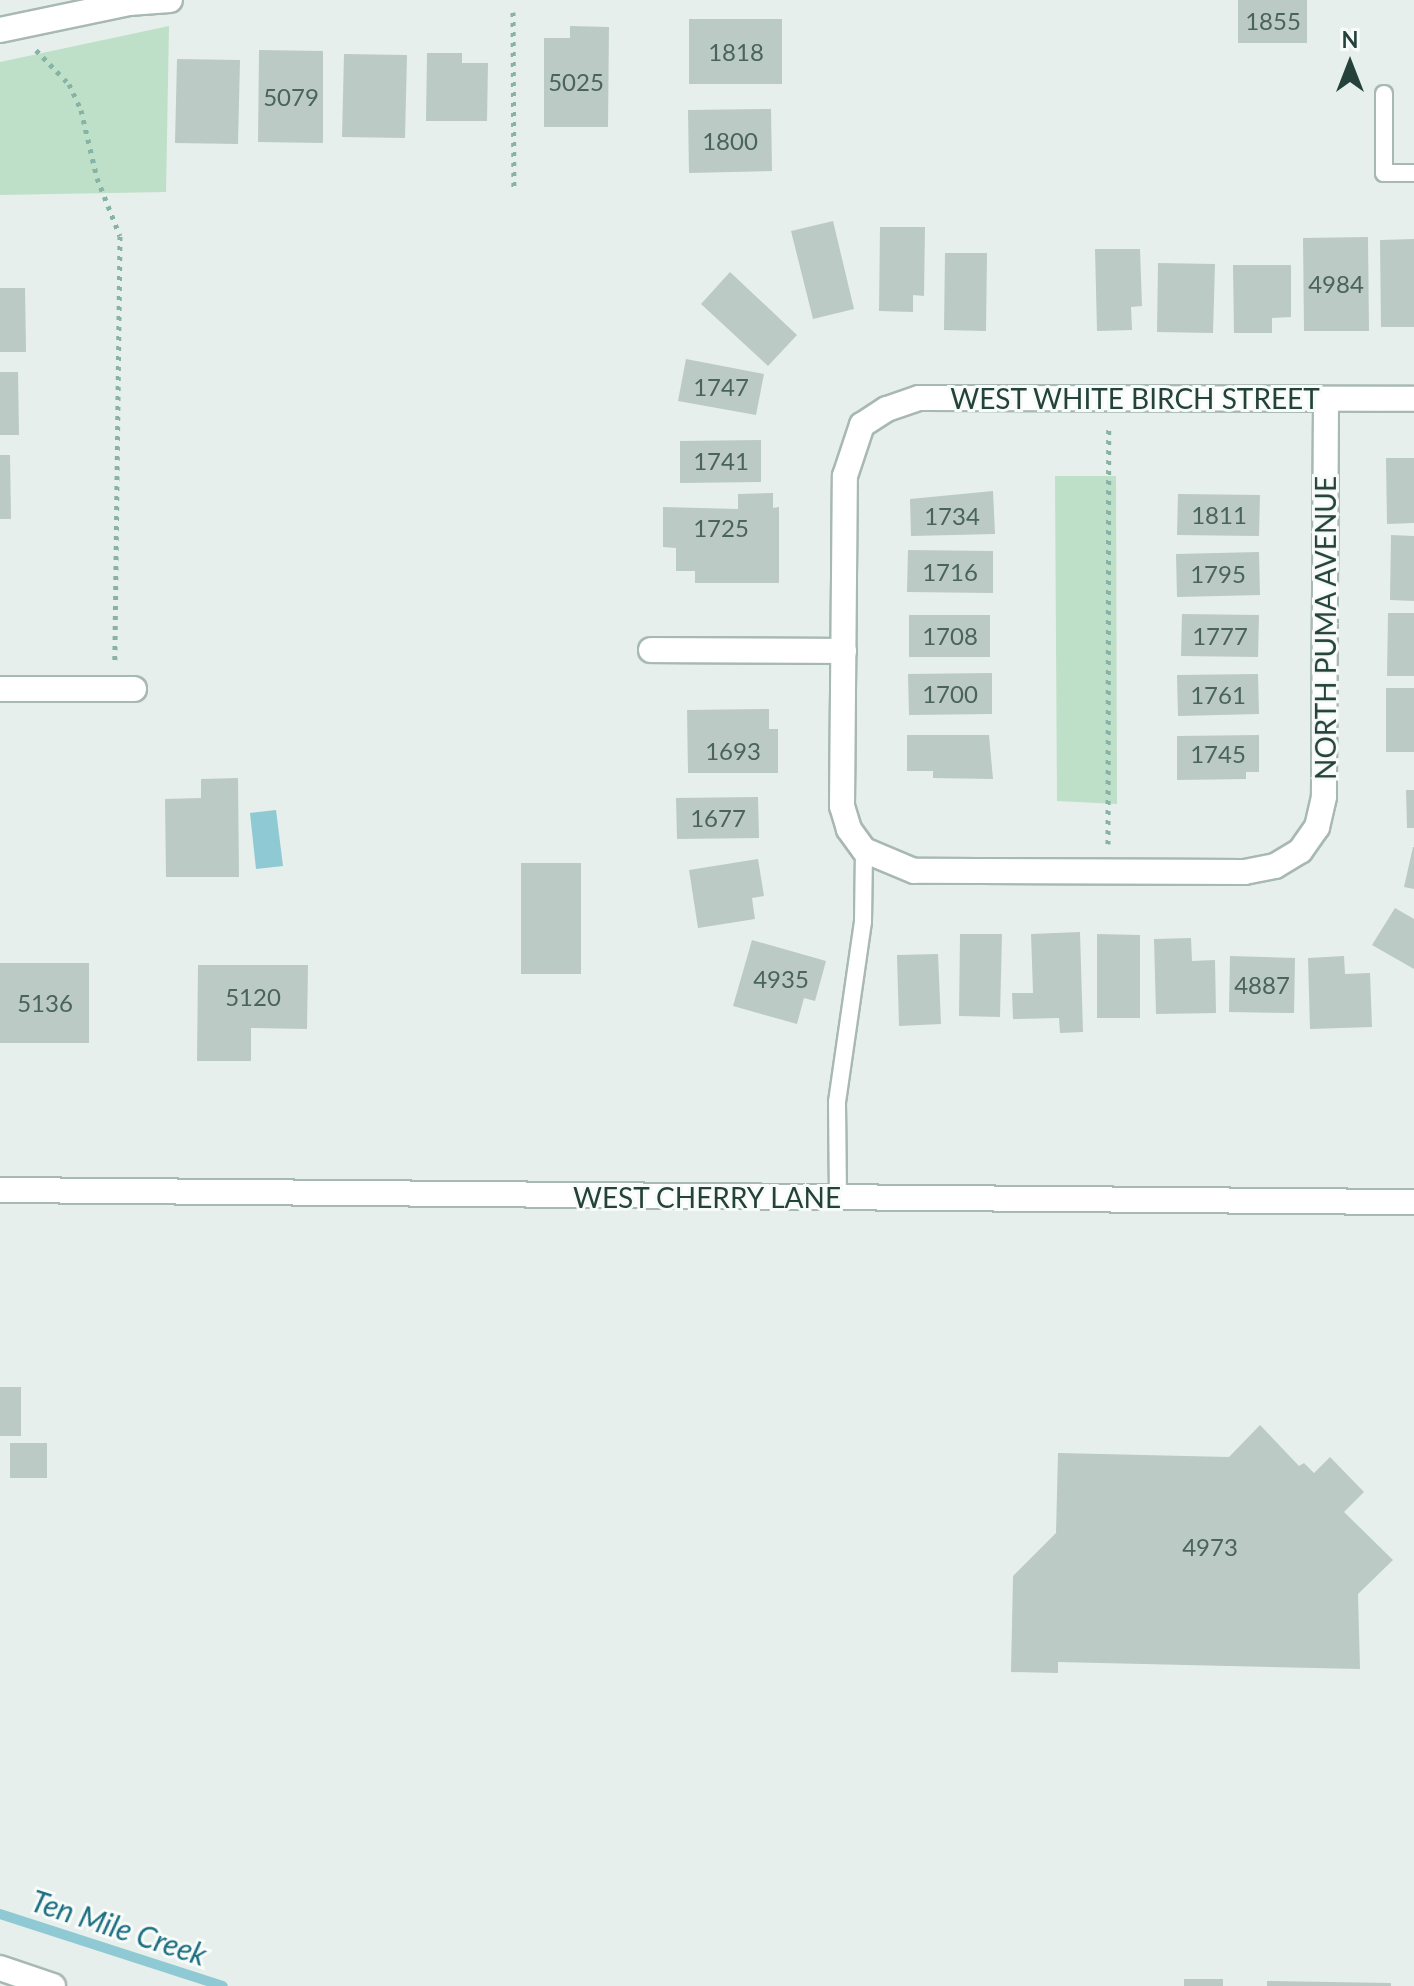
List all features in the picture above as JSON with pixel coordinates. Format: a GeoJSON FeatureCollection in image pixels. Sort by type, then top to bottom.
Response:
{"type":"FeatureCollection","features":[{"type":"Feature","properties":{"kind":"street"},"geometry":{"type":"LineString","coordinates":[[0,30],[129,3],[170,0]]}},
{"type":"Feature","properties":{"kind":"street","name":"WEST WHITE BIRCH STREET"},"geometry":{"type":"LineString","coordinates":[[844,651],[845,476],[862,425],[887,409],[919,398],[1414,399]]}},
{"type":"Feature","properties":{"kind":"street","name":"NORTH PUMA AVENUE"},"geometry":{"type":"LineString","coordinates":[[864,850],[914,871],[1245,872],[1275,866],[1300,851],[1317,827],[1324,797],[1326,399]]}},
{"type":"Feature","properties":{"kind":"street"},"geometry":{"type":"LineString","coordinates":[[651,650],[844,651],[842,806],[849,829],[864,850]]}},
{"type":"Feature","properties":{"kind":"street"},"geometry":{"type":"LineString","coordinates":[[0,689],[134,689]]}},
{"type":"Feature","properties":{"kind":"street","name":"WEST CHERRY LANE"},"geometry":{"type":"LineString","coordinates":[[0,1190],[1414,1202]]}},
{"type":"Feature","properties":{"kind":"street"},"geometry":{"type":"LineString","coordinates":[[0,1968],[53,1986]]}},
{"type":"Feature","properties":{"kind":"lane"},"geometry":{"type":"LineString","coordinates":[[1384,94],[1384,173],[1414,173]]}},
{"type":"Feature","properties":{"kind":"lane"},"geometry":{"type":"LineString","coordinates":[[838,1198],[837,1102],[863,922],[864,850]]}},
{"type":"Feature","properties":{"kind":"path"},"geometry":{"type":"LineString","coordinates":[[513,12],[514,191]]}},
{"type":"Feature","properties":{"kind":"path"},"geometry":{"type":"LineString","coordinates":[[36,49],[69,84],[81,110],[97,178],[120,236],[115,667]]}},
{"type":"Feature","properties":{"kind":"path"},"geometry":{"type":"LineString","coordinates":[[1108,845],[1109,427]]}},
{"type":"Feature","properties":{"kind":"green space"},"geometry":{"type":"Polygon","coordinates":[[[169,26],[166,192],[0,195],[0,62],[169,26]]]}},
{"type":"Feature","properties":{"kind":"green space"},"geometry":{"type":"Polygon","coordinates":[[[1055,476],[1116,476],[1117,804],[1057,801],[1055,476]]]}},
{"type":"Feature","properties":{"kind":"water"},"geometry":{"type":"Polygon","coordinates":[[[276,810],[283,866],[256,869],[250,813],[276,810]]]}},
{"type":"Feature","properties":{"kind":"building"},"geometry":{"type":"Polygon","coordinates":[[[1238,0],[1307,0],[1307,43],[1238,43],[1238,0]]]}},
{"type":"Feature","properties":{"kind":"building"},"geometry":{"type":"Polygon","coordinates":[[[689,19],[782,19],[782,84],[689,84],[689,19]]]}},
{"type":"Feature","properties":{"kind":"building"},"geometry":{"type":"Polygon","coordinates":[[[570,26],[609,27],[608,127],[544,127],[544,38],[570,38],[570,26]]]}},
{"type":"Feature","properties":{"kind":"building"},"geometry":{"type":"Polygon","coordinates":[[[259,50],[323,51],[323,143],[258,142],[259,50]]]}},
{"type":"Feature","properties":{"kind":"building"},"geometry":{"type":"Polygon","coordinates":[[[427,53],[462,53],[462,63],[488,63],[487,121],[426,121],[427,53]]]}},
{"type":"Feature","properties":{"kind":"building"},"geometry":{"type":"Polygon","coordinates":[[[344,54],[407,55],[405,138],[342,137],[344,54]]]}},
{"type":"Feature","properties":{"kind":"building"},"geometry":{"type":"Polygon","coordinates":[[[177,59],[240,60],[238,144],[175,143],[177,59]]]}},
{"type":"Feature","properties":{"kind":"building"},"geometry":{"type":"Polygon","coordinates":[[[771,109],[772,171],[689,173],[688,110],[771,109]]]}},
{"type":"Feature","properties":{"kind":"building"},"geometry":{"type":"Polygon","coordinates":[[[833,221],[854,309],[813,319],[791,231],[833,221]]]}},
{"type":"Feature","properties":{"kind":"building"},"geometry":{"type":"Polygon","coordinates":[[[880,227],[925,227],[924,296],[913,295],[913,312],[879,311],[880,227]]]}},
{"type":"Feature","properties":{"kind":"building"},"geometry":{"type":"Polygon","coordinates":[[[1368,237],[1369,331],[1304,331],[1303,238],[1368,237]]]}},
{"type":"Feature","properties":{"kind":"building"},"geometry":{"type":"Polygon","coordinates":[[[1414,239],[1414,327],[1381,327],[1380,240],[1414,239]]]}},
{"type":"Feature","properties":{"kind":"building"},"geometry":{"type":"Polygon","coordinates":[[[1095,249],[1140,249],[1142,306],[1131,307],[1132,330],[1097,331],[1095,249]]]}},
{"type":"Feature","properties":{"kind":"building"},"geometry":{"type":"Polygon","coordinates":[[[945,253],[987,253],[986,331],[944,330],[945,253]]]}},
{"type":"Feature","properties":{"kind":"building"},"geometry":{"type":"Polygon","coordinates":[[[1158,263],[1215,264],[1213,333],[1157,332],[1158,263]]]}},
{"type":"Feature","properties":{"kind":"building"},"geometry":{"type":"Polygon","coordinates":[[[1233,265],[1291,265],[1291,317],[1272,318],[1272,333],[1234,333],[1233,265]]]}},
{"type":"Feature","properties":{"kind":"building"},"geometry":{"type":"Polygon","coordinates":[[[730,272],[797,335],[768,366],[701,304],[730,272]]]}},
{"type":"Feature","properties":{"kind":"building"},"geometry":{"type":"Polygon","coordinates":[[[0,288],[25,288],[26,352],[0,352],[0,288]]]}},
{"type":"Feature","properties":{"kind":"building"},"geometry":{"type":"Polygon","coordinates":[[[686,359],[764,374],[756,415],[678,401],[686,359]]]}},
{"type":"Feature","properties":{"kind":"building"},"geometry":{"type":"Polygon","coordinates":[[[0,372],[18,372],[19,435],[0,435],[0,372]]]}},
{"type":"Feature","properties":{"kind":"building"},"geometry":{"type":"Polygon","coordinates":[[[761,440],[761,482],[680,483],[680,441],[761,440]]]}},
{"type":"Feature","properties":{"kind":"building"},"geometry":{"type":"Polygon","coordinates":[[[0,455],[10,455],[11,519],[0,519],[0,455]]]}},
{"type":"Feature","properties":{"kind":"building"},"geometry":{"type":"Polygon","coordinates":[[[1386,458],[1414,458],[1414,523],[1387,524],[1386,458]]]}},
{"type":"Feature","properties":{"kind":"building"},"geometry":{"type":"Polygon","coordinates":[[[993,491],[995,534],[911,536],[910,499],[993,491]]]}},
{"type":"Feature","properties":{"kind":"building"},"geometry":{"type":"Polygon","coordinates":[[[773,493],[773,508],[779,507],[779,583],[695,583],[695,571],[676,571],[676,548],[663,547],[663,507],[738,509],[738,494],[773,493]]]}},
{"type":"Feature","properties":{"kind":"building"},"geometry":{"type":"Polygon","coordinates":[[[1178,494],[1260,495],[1259,536],[1177,535],[1178,494]]]}},
{"type":"Feature","properties":{"kind":"building"},"geometry":{"type":"Polygon","coordinates":[[[1391,535],[1414,536],[1414,601],[1390,600],[1391,535]]]}},
{"type":"Feature","properties":{"kind":"building"},"geometry":{"type":"Polygon","coordinates":[[[908,550],[993,551],[993,593],[907,592],[908,550]]]}},
{"type":"Feature","properties":{"kind":"building"},"geometry":{"type":"Polygon","coordinates":[[[1259,552],[1260,595],[1177,597],[1176,554],[1259,552]]]}},
{"type":"Feature","properties":{"kind":"building"},"geometry":{"type":"Polygon","coordinates":[[[1388,613],[1414,613],[1414,676],[1387,676],[1388,613]]]}},
{"type":"Feature","properties":{"kind":"building"},"geometry":{"type":"Polygon","coordinates":[[[1182,614],[1259,615],[1258,657],[1181,656],[1182,614]]]}},
{"type":"Feature","properties":{"kind":"building"},"geometry":{"type":"Polygon","coordinates":[[[909,615],[990,615],[990,657],[909,657],[909,615]]]}},
{"type":"Feature","properties":{"kind":"building"},"geometry":{"type":"Polygon","coordinates":[[[992,673],[992,714],[909,715],[908,674],[992,673]]]}},
{"type":"Feature","properties":{"kind":"building"},"geometry":{"type":"Polygon","coordinates":[[[1258,674],[1259,714],[1178,716],[1177,675],[1258,674]]]}},
{"type":"Feature","properties":{"kind":"building"},"geometry":{"type":"Polygon","coordinates":[[[1386,688],[1414,688],[1414,752],[1386,752],[1386,688]]]}},
{"type":"Feature","properties":{"kind":"building"},"geometry":{"type":"Polygon","coordinates":[[[769,709],[769,729],[778,729],[778,773],[688,773],[687,710],[769,709]]]}},
{"type":"Feature","properties":{"kind":"building"},"geometry":{"type":"Polygon","coordinates":[[[907,735],[989,735],[993,779],[933,778],[933,771],[907,771],[907,735]]]}},
{"type":"Feature","properties":{"kind":"building"},"geometry":{"type":"Polygon","coordinates":[[[1259,735],[1259,772],[1246,772],[1246,779],[1177,780],[1177,736],[1259,735]]]}},
{"type":"Feature","properties":{"kind":"building"},"geometry":{"type":"Polygon","coordinates":[[[238,778],[239,877],[166,877],[165,799],[201,798],[201,779],[238,778]]]}},
{"type":"Feature","properties":{"kind":"building"},"geometry":{"type":"Polygon","coordinates":[[[1406,790],[1414,790],[1414,828],[1407,828],[1406,790]]]}},
{"type":"Feature","properties":{"kind":"building"},"geometry":{"type":"Polygon","coordinates":[[[758,797],[759,838],[677,839],[676,798],[758,797]]]}},
{"type":"Feature","properties":{"kind":"building"},"geometry":{"type":"Polygon","coordinates":[[[1414,847],[1414,889],[1404,887],[1414,847]]]}},
{"type":"Feature","properties":{"kind":"building"},"geometry":{"type":"Polygon","coordinates":[[[758,859],[764,896],[752,898],[755,919],[698,928],[689,870],[758,859]]]}},
{"type":"Feature","properties":{"kind":"building"},"geometry":{"type":"Polygon","coordinates":[[[521,863],[581,863],[581,974],[521,974],[521,863]]]}},
{"type":"Feature","properties":{"kind":"building"},"geometry":{"type":"Polygon","coordinates":[[[1395,908],[1414,919],[1414,969],[1372,945],[1395,908]]]}},
{"type":"Feature","properties":{"kind":"building"},"geometry":{"type":"Polygon","coordinates":[[[1080,932],[1083,1032],[1060,1033],[1059,1018],[1013,1019],[1012,993],[1033,993],[1031,934],[1080,932]]]}},
{"type":"Feature","properties":{"kind":"building"},"geometry":{"type":"Polygon","coordinates":[[[960,934],[1002,934],[1000,1017],[959,1016],[960,934]]]}},
{"type":"Feature","properties":{"kind":"building"},"geometry":{"type":"Polygon","coordinates":[[[1097,934],[1140,935],[1140,1018],[1097,1018],[1097,934]]]}},
{"type":"Feature","properties":{"kind":"building"},"geometry":{"type":"Polygon","coordinates":[[[1191,938],[1192,961],[1215,960],[1216,1013],[1156,1014],[1154,939],[1191,938]]]}},
{"type":"Feature","properties":{"kind":"building"},"geometry":{"type":"Polygon","coordinates":[[[752,940],[826,961],[815,1001],[804,998],[797,1024],[733,1006],[752,940]]]}},
{"type":"Feature","properties":{"kind":"building"},"geometry":{"type":"Polygon","coordinates":[[[938,954],[941,1024],[899,1026],[897,955],[938,954]]]}},
{"type":"Feature","properties":{"kind":"building"},"geometry":{"type":"Polygon","coordinates":[[[1230,956],[1295,958],[1294,1013],[1229,1012],[1230,956]]]}},
{"type":"Feature","properties":{"kind":"building"},"geometry":{"type":"Polygon","coordinates":[[[1344,956],[1345,974],[1370,973],[1372,1027],[1310,1029],[1308,958],[1344,956]]]}},
{"type":"Feature","properties":{"kind":"building"},"geometry":{"type":"Polygon","coordinates":[[[0,963],[89,963],[89,1043],[0,1043],[0,963]]]}},
{"type":"Feature","properties":{"kind":"building"},"geometry":{"type":"Polygon","coordinates":[[[198,965],[308,965],[307,1029],[251,1028],[251,1061],[197,1061],[198,965]]]}},
{"type":"Feature","properties":{"kind":"building"},"geometry":{"type":"Polygon","coordinates":[[[0,1387],[21,1387],[21,1436],[0,1436],[0,1387]]]}},
{"type":"Feature","properties":{"kind":"building"},"geometry":{"type":"Polygon","coordinates":[[[1260,1425],[1299,1466],[1304,1463],[1314,1473],[1330,1457],[1364,1492],[1344,1512],[1393,1560],[1358,1594],[1360,1669],[1058,1662],[1058,1673],[1011,1672],[1013,1576],[1056,1533],[1058,1453],[1229,1457],[1260,1425]]]}},
{"type":"Feature","properties":{"kind":"building"},"geometry":{"type":"Polygon","coordinates":[[[10,1443],[47,1443],[47,1478],[10,1478],[10,1443]]]}},
{"type":"Feature","properties":{"kind":"building"},"geometry":{"type":"Polygon","coordinates":[[[1184,1979],[1223,1979],[1223,1986],[1184,1986],[1184,1979]]]}},
{"type":"Feature","properties":{"kind":"building"},"geometry":{"type":"Polygon","coordinates":[[[1267,1981],[1391,1983],[1391,1986],[1267,1986],[1267,1981]]]}},
{"type":"Feature","properties":{"kind":"waterway","name":"Ten Mile Creek"},"geometry":{"type":"LineString","coordinates":[[0,1914],[223,1986]]}}]}
